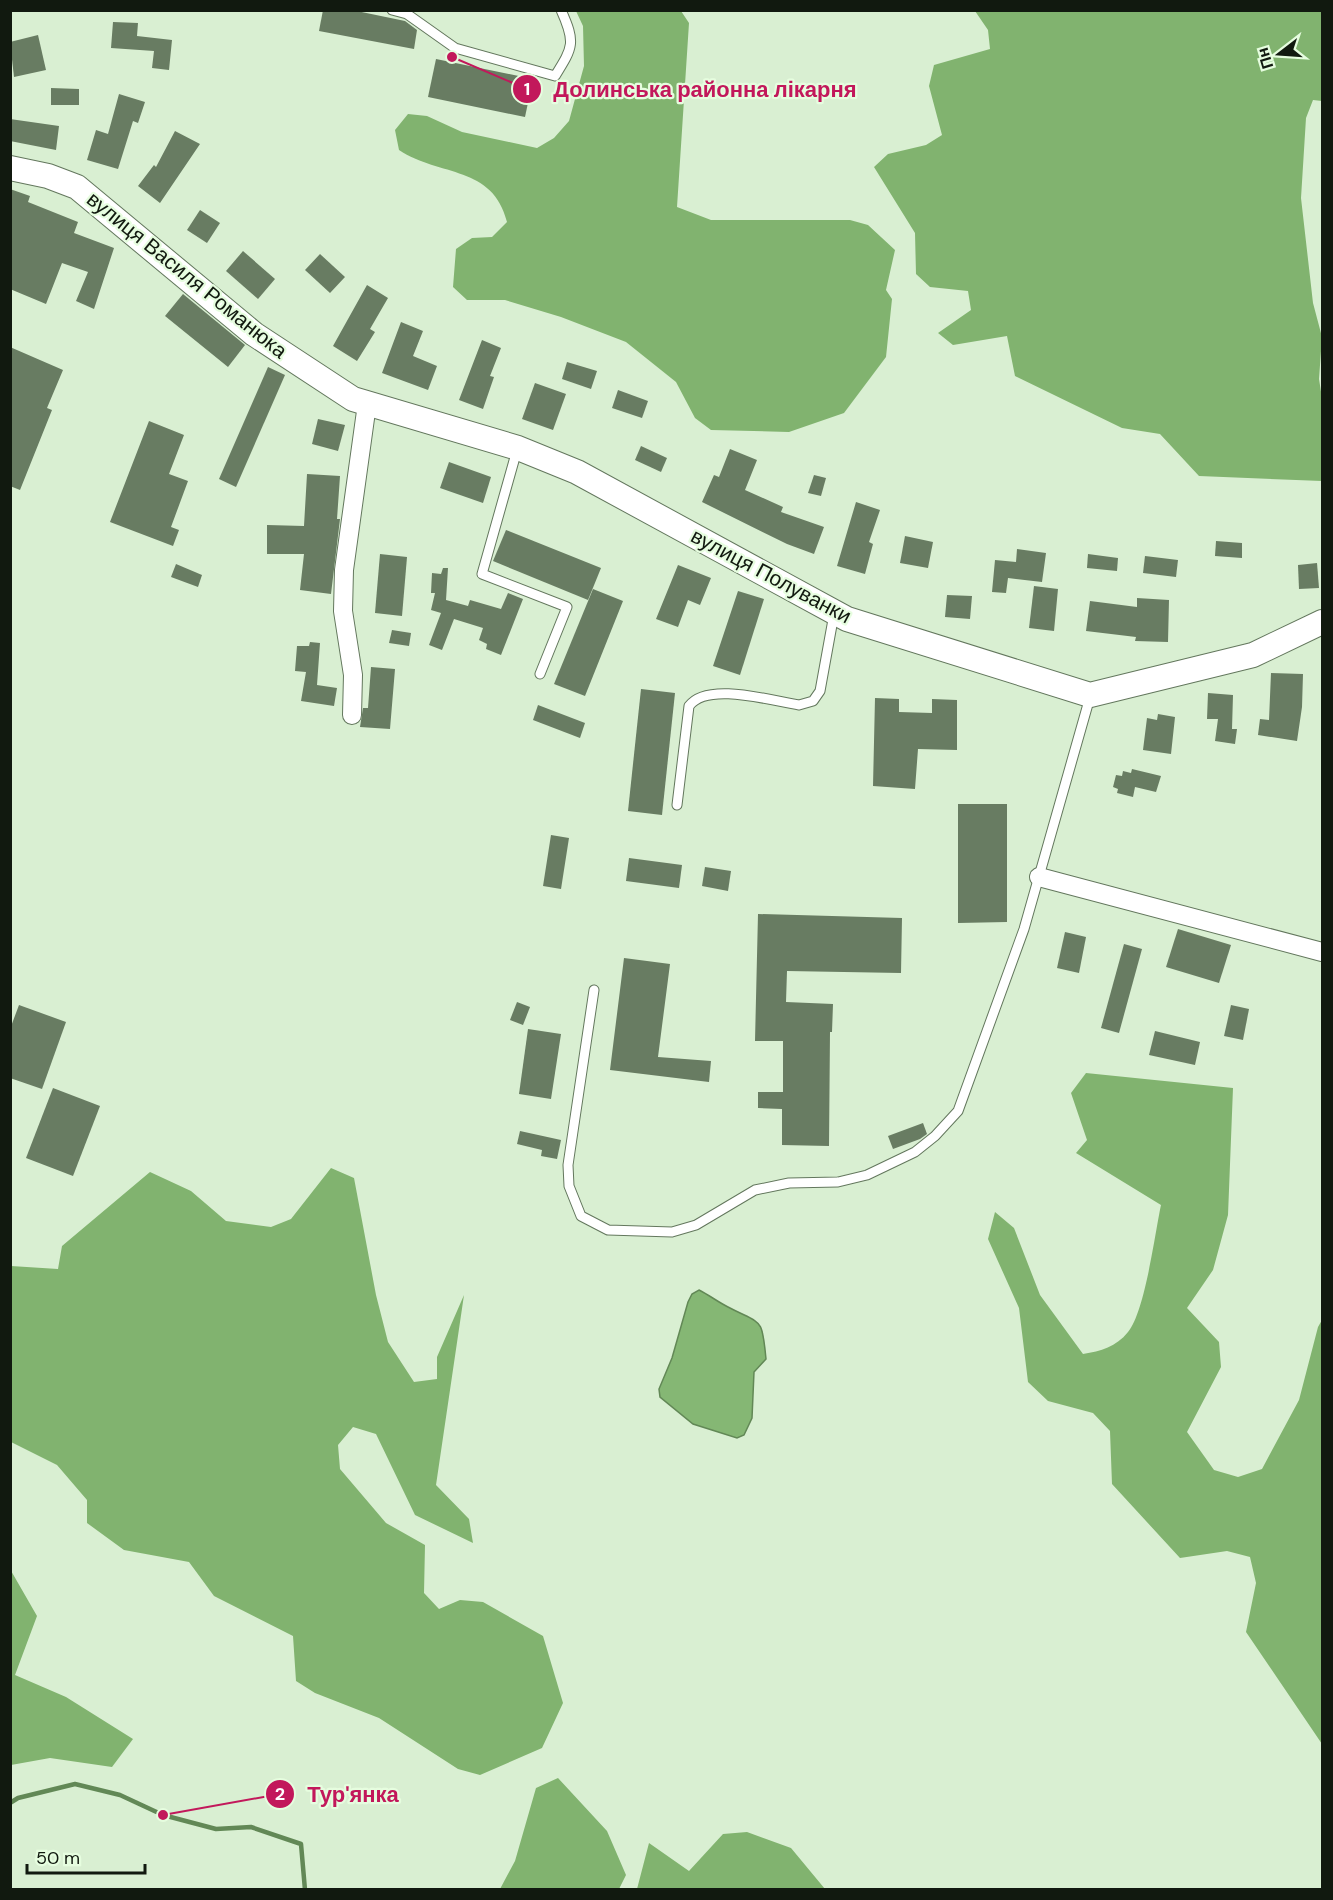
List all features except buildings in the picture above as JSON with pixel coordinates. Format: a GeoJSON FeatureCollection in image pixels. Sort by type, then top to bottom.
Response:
{"type":"FeatureCollection","features":[{"type":"Feature","properties":{"kind":"street","name":"вулиця Василя Романюка"},"geometry":{"type":"LineString","coordinates":[[10,168],[48,176],[77,187],[254,334],[353,399],[367,404]]}},
{"type":"Feature","properties":{"kind":"street","name":"вулиця Полуванки"},"geometry":{"type":"LineString","coordinates":[[367,404],[518,448],[577,472],[847,619],[1090,695]]}},
{"type":"Feature","properties":{"kind":"street"},"geometry":{"type":"LineString","coordinates":[[352,715],[353,675],[344,611],[344,570],[367,404]]}},
{"type":"Feature","properties":{"kind":"street"},"geometry":{"type":"LineString","coordinates":[[1090,695],[1253,655],[1323,622]]}},
{"type":"Feature","properties":{"kind":"street"},"geometry":{"type":"LineString","coordinates":[[1039,877],[1323,952]]}},
{"type":"Feature","properties":{"kind":"lane"},"geometry":{"type":"LineString","coordinates":[[392,10],[407,14],[455,48],[555,76],[570,52],[572,33],[561,10]]}},
{"type":"Feature","properties":{"kind":"lane"},"geometry":{"type":"LineString","coordinates":[[518,448],[482,574],[567,607],[540,675]]}},
{"type":"Feature","properties":{"kind":"lane"},"geometry":{"type":"LineString","coordinates":[[677,805],[689,706],[694,699],[715,693],[799,705],[813,701],[820,691],[835,612]]}},
{"type":"Feature","properties":{"kind":"lane"},"geometry":{"type":"LineString","coordinates":[[594,990],[568,1165],[569,1186],[574,1204],[581,1216],[608,1230],[672,1232],[696,1225],[755,1190],[789,1183],[838,1182],[867,1175],[915,1152],[935,1136],[958,1111],[1024,929],[1090,695]]}},
{"type":"Feature","properties":{"kind":"shaded area"},"geometry":{"type":"Polygon","coordinates":[[[576,11],[681,11],[689,23],[677,207],[711,220],[850,220],[868,225],[895,250],[886,290],[892,299],[886,357],[844,413],[789,432],[711,430],[695,418],[676,382],[626,342],[561,317],[505,300],[467,300],[453,287],[456,249],[472,238],[492,237],[507,222],[500,204],[490,190],[477,181],[415,159],[399,150],[395,130],[408,114],[427,116],[462,132],[537,148],[554,138],[569,121],[584,66],[583,26],[576,11]]]}},
{"type":"Feature","properties":{"kind":"shaded area"},"geometry":{"type":"Polygon","coordinates":[[[975,11],[1322,11],[1322,101],[1313,100],[1306,118],[1301,198],[1313,303],[1322,337],[1319,379],[1322,398],[1322,481],[1199,476],[1160,434],[1122,428],[1015,376],[1007,336],[953,345],[938,333],[971,310],[968,291],[930,287],[916,274],[915,233],[874,167],[888,154],[926,145],[942,135],[929,86],[934,65],[990,49],[988,30],[975,11]]]}},
{"type":"Feature","properties":{"kind":"shaded area"},"geometry":{"type":"Polygon","coordinates":[[[1086,1073],[1233,1088],[1228,1215],[1213,1270],[1187,1308],[1219,1342],[1221,1367],[1187,1432],[1214,1470],[1238,1477],[1262,1469],[1299,1400],[1318,1327],[1322,1320],[1322,1744],[1246,1632],[1256,1583],[1250,1557],[1227,1551],[1180,1558],[1112,1484],[1110,1431],[1093,1413],[1048,1401],[1028,1382],[1019,1308],[988,1239],[995,1212],[1014,1228],[1040,1295],[1083,1354],[1108,1348],[1128,1332],[1134,1322],[1144,1290],[1161,1205],[1076,1153],[1087,1140],[1071,1093],[1086,1073]]]}},
{"type":"Feature","properties":{"kind":"shaded area"},"geometry":{"type":"Polygon","coordinates":[[[331,1168],[354,1178],[376,1295],[388,1342],[414,1382],[437,1379],[437,1357],[464,1295],[436,1485],[469,1519],[473,1543],[415,1515],[376,1434],[353,1427],[338,1445],[340,1469],[386,1523],[425,1545],[424,1593],[439,1609],[460,1600],[483,1602],[543,1636],[563,1703],[542,1748],[480,1775],[458,1769],[379,1718],[315,1693],[296,1681],[293,1636],[214,1596],[189,1562],[124,1550],[87,1523],[87,1500],[57,1465],[11,1442],[11,1266],[58,1269],[62,1246],[150,1172],[191,1191],[226,1221],[271,1227],[291,1219],[331,1168]]]}},
{"type":"Feature","properties":{"kind":"shaded area"},"geometry":{"type":"Polygon","coordinates":[[[699,1290],[754,1320],[761,1328],[763,1335],[766,1359],[754,1372],[752,1418],[744,1435],[737,1438],[693,1424],[660,1397],[659,1389],[672,1358],[688,1302],[692,1294],[699,1290]]]}},
{"type":"Feature","properties":{"kind":"shaded area"},"geometry":{"type":"Polygon","coordinates":[[[10,1569],[37,1616],[15,1675],[66,1697],[133,1739],[112,1767],[50,1758],[11,1765],[10,1569]]]}},
{"type":"Feature","properties":{"kind":"shaded area"},"geometry":{"type":"Polygon","coordinates":[[[558,1778],[607,1831],[626,1875],[619,1889],[500,1889],[515,1861],[536,1788],[558,1778]]]}},
{"type":"Feature","properties":{"kind":"shaded area"},"geometry":{"type":"Polygon","coordinates":[[[747,1832],[791,1848],[825,1889],[637,1889],[649,1843],[689,1871],[723,1834],[747,1832]]]}},
{"type":"Feature","properties":{"kind":"waterway"},"geometry":{"type":"LineString","coordinates":[[10,1803],[18,1798],[75,1784],[120,1795],[163,1815],[216,1829],[251,1827],[301,1844],[305,1890]]}},
{"type":"Feature","properties":{"kind":"place","name":"Долинська районна лікарня"},"geometry":{"type":"Point","coordinates":[452,57]}},
{"type":"Feature","properties":{"kind":"place","name":"Тур'янка"},"geometry":{"type":"Point","coordinates":[163,1815]}}]}
